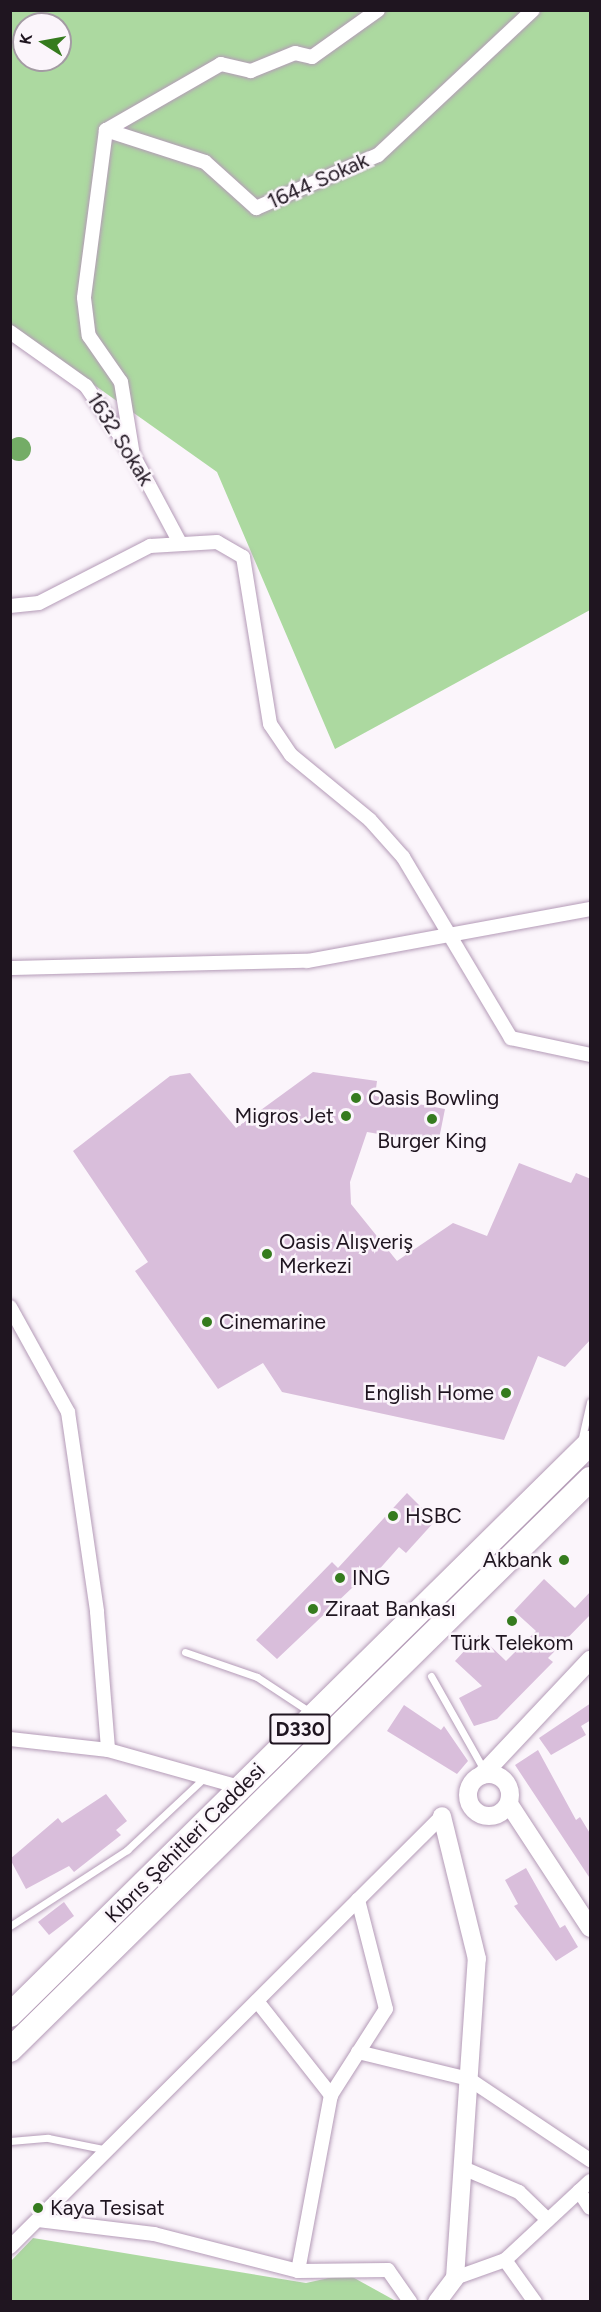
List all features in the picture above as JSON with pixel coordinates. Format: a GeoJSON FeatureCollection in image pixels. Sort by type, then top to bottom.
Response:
{"type":"FeatureCollection","features":[{"type":"Feature","properties":{"kind":"highway","name":"Kıbrıs Şehitleri Caddesi"},"geometry":{"type":"LineString","coordinates":[[10,2015],[585,1449]]}},
{"type":"Feature","properties":{"kind":"highway","name":"Kıbrıs Şehitleri Caddesi"},"geometry":{"type":"LineString","coordinates":[[10,2050],[591,1479]]}},
{"type":"Feature","properties":{"kind":"street"},"geometry":{"type":"LineString","coordinates":[[133,454],[121,382],[88,336],[84,298],[106,130],[221,64],[251,71],[295,53],[312,57],[378,10]]}},
{"type":"Feature","properties":{"kind":"street","name":"1644 Sokak"},"geometry":{"type":"LineString","coordinates":[[106,130],[205,162],[255,208],[378,154],[533,10]]}},
{"type":"Feature","properties":{"kind":"street","name":"1632 Sokak"},"geometry":{"type":"LineString","coordinates":[[10,332],[86,386],[133,454],[180,543]]}},
{"type":"Feature","properties":{"kind":"street"},"geometry":{"type":"LineString","coordinates":[[10,606],[39,603],[150,546],[217,542],[243,557],[270,724],[291,755],[370,820],[403,857],[511,1038],[591,1055]]}},
{"type":"Feature","properties":{"kind":"street"},"geometry":{"type":"LineString","coordinates":[[10,968],[307,962],[449,933],[591,909]]}},
{"type":"Feature","properties":{"kind":"street"},"geometry":{"type":"LineString","coordinates":[[10,1308],[68,1412],[97,1612],[108,1750]]}},
{"type":"Feature","properties":{"kind":"street"},"geometry":{"type":"LineString","coordinates":[[10,2247],[468,1790],[490,1775],[501,1755],[591,1660]]}},
{"type":"Feature","properties":{"kind":"street"},"geometry":{"type":"LineString","coordinates":[[10,1739],[108,1750],[207,1775],[243,1788]]}},
{"type":"Feature","properties":{"kind":"street"},"geometry":{"type":"LineString","coordinates":[[490,1775],[510,1790],[508,1804],[589,1923]]}},
{"type":"Feature","properties":{"kind":"street"},"geometry":{"type":"LineString","coordinates":[[468,1790],[473,1809],[528,1833]]}},
{"type":"Feature","properties":{"kind":"street"},"geometry":{"type":"LineString","coordinates":[[442,1816],[488,1816],[508,1804]]}},
{"type":"Feature","properties":{"kind":"street"},"geometry":{"type":"LineString","coordinates":[[442,1816],[477,1959],[455,2278]]}},
{"type":"Feature","properties":{"kind":"street"},"geometry":{"type":"LineString","coordinates":[[298,2271],[331,2095],[386,2009],[358,1900]]}},
{"type":"Feature","properties":{"kind":"street"},"geometry":{"type":"LineString","coordinates":[[257,2001],[331,2095]]}},
{"type":"Feature","properties":{"kind":"street"},"geometry":{"type":"LineString","coordinates":[[358,2052],[469,2079],[591,2160]]}},
{"type":"Feature","properties":{"kind":"street"},"geometry":{"type":"LineString","coordinates":[[463,2168],[519,2192],[548,2220]]}},
{"type":"Feature","properties":{"kind":"street"},"geometry":{"type":"LineString","coordinates":[[437,2301],[455,2278],[505,2260],[591,2181]]}},
{"type":"Feature","properties":{"kind":"street"},"geometry":{"type":"LineString","coordinates":[[579,2191],[591,2208]]}},
{"type":"Feature","properties":{"kind":"street"},"geometry":{"type":"LineString","coordinates":[[38,2220],[154,2234],[298,2271],[388,2270],[410,2301]]}},
{"type":"Feature","properties":{"kind":"street"},"geometry":{"type":"LineString","coordinates":[[505,2260],[535,2301]]}},
{"type":"Feature","properties":{"kind":"lane"},"geometry":{"type":"LineString","coordinates":[[585,1449],[591,1402]]}},
{"type":"Feature","properties":{"kind":"lane"},"geometry":{"type":"LineString","coordinates":[[185,1652],[257,1677],[314,1715]]}},
{"type":"Feature","properties":{"kind":"lane"},"geometry":{"type":"LineString","coordinates":[[431,1676],[490,1775]]}},
{"type":"Feature","properties":{"kind":"lane"},"geometry":{"type":"LineString","coordinates":[[10,1926],[127,1850],[207,1775]]}},
{"type":"Feature","properties":{"kind":"lane"},"geometry":{"type":"LineString","coordinates":[[10,2141],[48,2138],[108,2150]]}},
{"type":"Feature","properties":{"kind":"shaded area"},"geometry":{"type":"Polygon","coordinates":[[[11,11],[590,11],[590,610],[335,749],[217,472],[11,326],[11,11]]]}},
{"type":"Feature","properties":{"kind":"shaded area"},"geometry":{"type":"Polygon","coordinates":[[[19,437],[24,438],[30,444],[30,454],[24,460],[19,461],[14,460],[8,454],[7,449],[8,444],[14,438],[19,437]]]}},
{"type":"Feature","properties":{"kind":"shaded area"},"geometry":{"type":"Polygon","coordinates":[[[33,2238],[306,2283],[347,2274],[394,2300],[11,2301],[10,2262],[33,2238]]]}},
{"type":"Feature","properties":{"kind":"building","name":"Oasis Alışveriş Merkezi"},"geometry":{"type":"Polygon","coordinates":[[[313,1072],[377,1081],[375,1096],[445,1109],[438,1144],[367,1132],[350,1182],[351,1204],[397,1261],[453,1223],[487,1236],[519,1163],[571,1183],[576,1173],[591,1179],[591,1339],[565,1367],[538,1356],[504,1440],[282,1392],[263,1363],[218,1389],[135,1271],[148,1262],[73,1151],[170,1076],[190,1073],[236,1128],[313,1072]]]}},
{"type":"Feature","properties":{"kind":"building"},"geometry":{"type":"Polygon","coordinates":[[[407,1493],[435,1521],[406,1553],[399,1547],[376,1573],[372,1569],[277,1659],[256,1640],[332,1562],[338,1568],[407,1493]]]}},
{"type":"Feature","properties":{"kind":"building"},"geometry":{"type":"Polygon","coordinates":[[[544,1579],[575,1608],[591,1591],[591,1614],[548,1658],[553,1662],[497,1719],[474,1726],[459,1698],[482,1686],[455,1661],[479,1635],[506,1661],[536,1631],[514,1611],[544,1579]]]}},
{"type":"Feature","properties":{"kind":"building"},"geometry":{"type":"Polygon","coordinates":[[[591,1703],[591,1720],[581,1726],[586,1735],[551,1755],[539,1738],[591,1703]]]}},
{"type":"Feature","properties":{"kind":"building"},"geometry":{"type":"Polygon","coordinates":[[[404,1705],[441,1730],[444,1726],[468,1761],[457,1774],[387,1731],[404,1705]]]}},
{"type":"Feature","properties":{"kind":"building"},"geometry":{"type":"Polygon","coordinates":[[[538,1750],[576,1820],[580,1817],[591,1835],[591,1880],[515,1765],[538,1750]]]}},
{"type":"Feature","properties":{"kind":"building"},"geometry":{"type":"Polygon","coordinates":[[[106,1794],[127,1821],[116,1830],[121,1835],[74,1872],[69,1866],[26,1889],[10,1859],[58,1818],[62,1823],[106,1794]]]}},
{"type":"Feature","properties":{"kind":"building"},"geometry":{"type":"Polygon","coordinates":[[[526,1868],[560,1928],[565,1925],[578,1947],[556,1961],[514,1906],[518,1904],[505,1880],[526,1868]]]}},
{"type":"Feature","properties":{"kind":"building"},"geometry":{"type":"Polygon","coordinates":[[[64,1902],[74,1916],[49,1935],[38,1922],[64,1902]]]}},
{"type":"Feature","properties":{"kind":"place","name":"Oasis Bowling"},"geometry":{"type":"Point","coordinates":[356,1098]}},
{"type":"Feature","properties":{"kind":"place","name":"Migros Jet"},"geometry":{"type":"Point","coordinates":[346,1116]}},
{"type":"Feature","properties":{"kind":"place","name":"Burger King"},"geometry":{"type":"Point","coordinates":[432,1119]}},
{"type":"Feature","properties":{"kind":"place","name":"Oasis Alışveriş Merkezi"},"geometry":{"type":"Point","coordinates":[267,1254]}},
{"type":"Feature","properties":{"kind":"place","name":"Cinemarine"},"geometry":{"type":"Point","coordinates":[207,1322]}},
{"type":"Feature","properties":{"kind":"place","name":"English Home"},"geometry":{"type":"Point","coordinates":[506,1393]}},
{"type":"Feature","properties":{"kind":"place","name":"HSBC"},"geometry":{"type":"Point","coordinates":[393,1516]}},
{"type":"Feature","properties":{"kind":"place","name":"Akbank"},"geometry":{"type":"Point","coordinates":[564,1560]}},
{"type":"Feature","properties":{"kind":"place","name":"ING"},"geometry":{"type":"Point","coordinates":[340,1578]}},
{"type":"Feature","properties":{"kind":"place","name":"Ziraat Bankası"},"geometry":{"type":"Point","coordinates":[313,1609]}},
{"type":"Feature","properties":{"kind":"place","name":"Türk Telekom"},"geometry":{"type":"Point","coordinates":[512,1621]}},
{"type":"Feature","properties":{"kind":"place","name":"Kaya Tesisat"},"geometry":{"type":"Point","coordinates":[38,2208]}}]}
